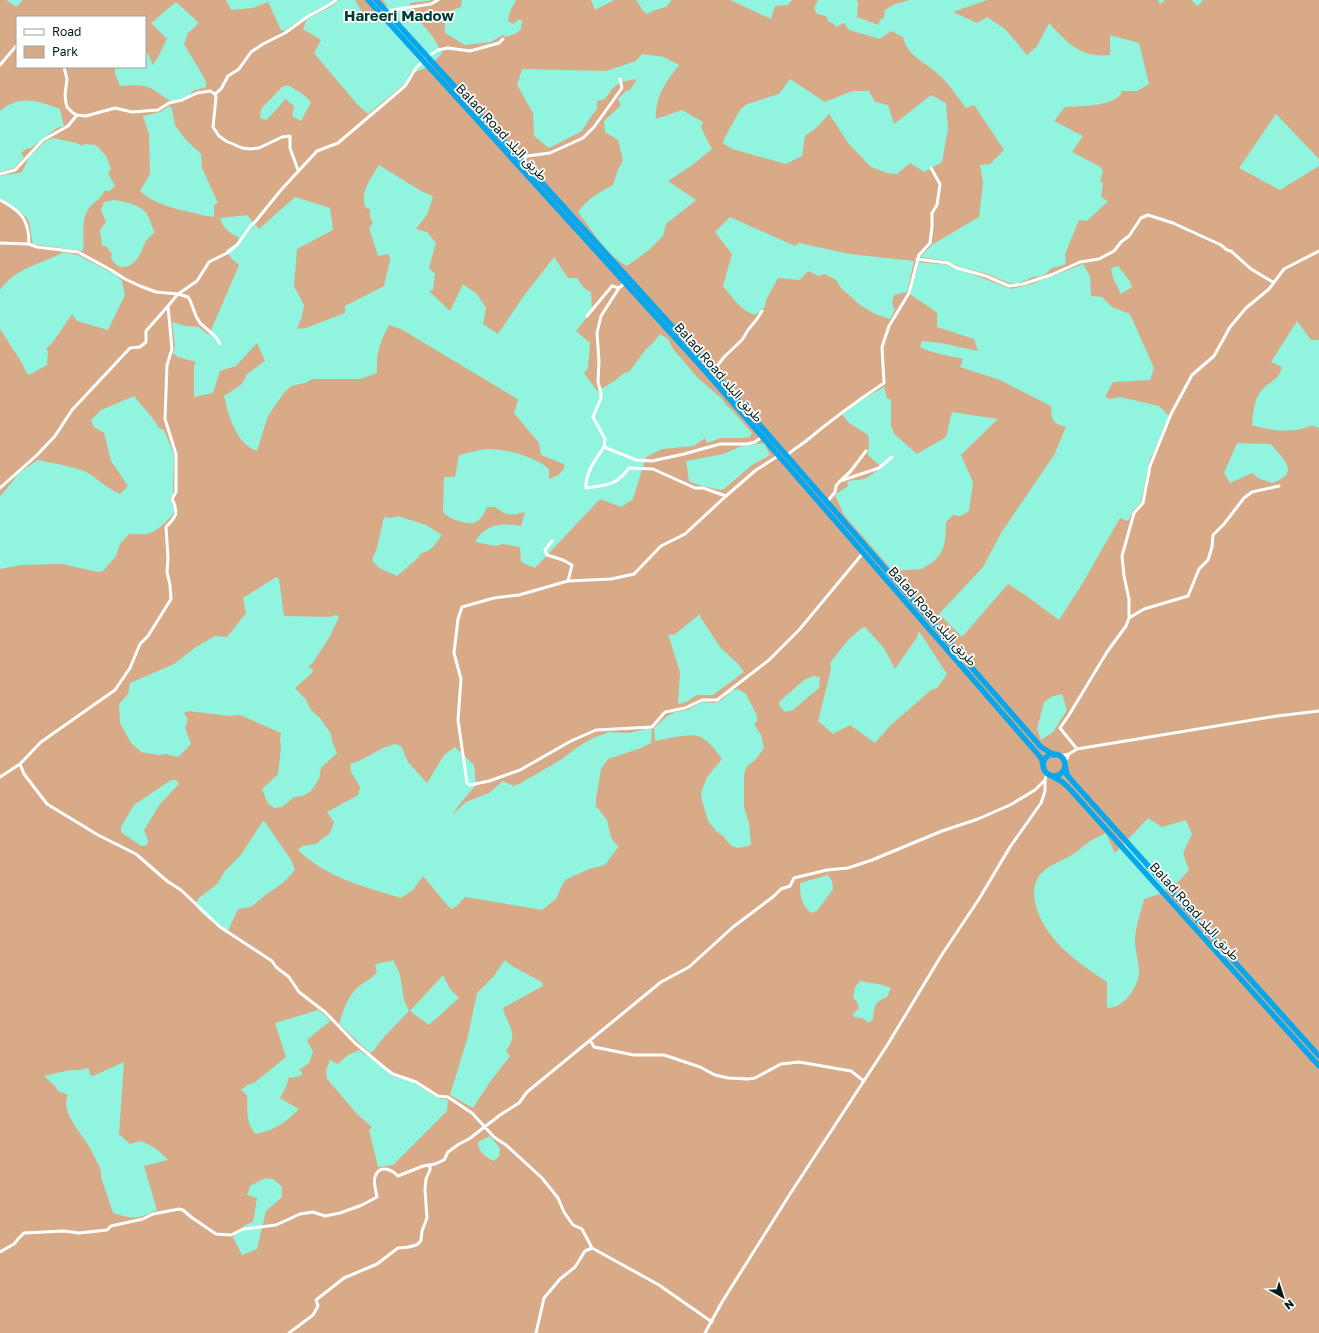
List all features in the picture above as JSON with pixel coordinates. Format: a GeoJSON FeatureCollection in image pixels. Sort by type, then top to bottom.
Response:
{"type":"FeatureCollection","features":[{"type":"Feature","properties":{"kind":"highway","name":"Balad Road طريق البلد"},"geometry":{"type":"LineString","coordinates":[[368,0],[521,161],[628,282],[1036,752],[1041,758],[1044,767]]}},
{"type":"Feature","properties":{"kind":"highway","name":"Balad Road طريق البلد"},"geometry":{"type":"LineString","coordinates":[[376,0],[425,60],[628,282],[710,368],[1041,747],[1057,755]]}},
{"type":"Feature","properties":{"kind":"highway"},"geometry":{"type":"LineString","coordinates":[[1057,755],[1065,763],[1065,768],[1058,776],[1049,774],[1044,767],[1045,760],[1048,757],[1057,755]]}},
{"type":"Feature","properties":{"kind":"highway","name":"Balad Road طريق البلد"},"geometry":{"type":"LineString","coordinates":[[1065,763],[1068,775],[1073,782],[1319,1056]]}},
{"type":"Feature","properties":{"kind":"highway","name":"Balad Road طريق البلد"},"geometry":{"type":"LineString","coordinates":[[1049,774],[1068,787],[1319,1066]]}},
{"type":"Feature","properties":{"kind":"street"},"geometry":{"type":"LineString","coordinates":[[215,94],[221,90],[228,76],[239,69],[251,52],[275,37],[285,34],[307,17],[336,0]]}},
{"type":"Feature","properties":{"kind":"street"},"geometry":{"type":"LineString","coordinates":[[386,11],[430,4],[438,0]]}},
{"type":"Feature","properties":{"kind":"street"},"geometry":{"type":"LineString","coordinates":[[0,488],[37,455],[55,436],[72,410],[130,348],[140,347],[146,342],[146,331],[178,294],[197,281],[209,262],[227,253],[238,244],[251,225],[298,170],[317,151],[338,143],[406,86],[416,68],[438,50],[448,48],[470,51],[499,43],[503,39]]}},
{"type":"Feature","properties":{"kind":"street"},"geometry":{"type":"LineString","coordinates":[[0,65],[16,46]]}},
{"type":"Feature","properties":{"kind":"street"},"geometry":{"type":"LineString","coordinates":[[64,68],[67,79],[65,95],[67,107],[77,115],[86,116],[115,108],[132,112],[158,110],[169,103],[182,100],[205,91],[210,91],[215,94]]}},
{"type":"Feature","properties":{"kind":"street"},"geometry":{"type":"LineString","coordinates":[[521,161],[527,156],[550,153],[583,138],[594,127],[622,88],[620,79]]}},
{"type":"Feature","properties":{"kind":"street"},"geometry":{"type":"LineString","coordinates":[[215,94],[216,98],[213,127],[219,136],[242,148],[250,149],[259,148],[282,137],[290,136],[289,144],[298,170]]}},
{"type":"Feature","properties":{"kind":"street"},"geometry":{"type":"LineString","coordinates":[[0,174],[20,167],[31,152],[43,140],[68,126],[77,115]]}},
{"type":"Feature","properties":{"kind":"street"},"geometry":{"type":"LineString","coordinates":[[787,456],[841,412],[884,383],[882,348],[889,326],[909,293],[917,259],[930,243],[932,213],[937,205],[940,193],[940,184],[931,168]]}},
{"type":"Feature","properties":{"kind":"street"},"geometry":{"type":"LineString","coordinates":[[0,200],[8,204],[24,218],[28,225],[29,244]]}},
{"type":"Feature","properties":{"kind":"street"},"geometry":{"type":"LineString","coordinates":[[917,259],[948,263],[957,268],[986,276],[1009,286],[1023,284],[1051,275],[1080,262],[1099,259],[1114,251],[1121,242],[1129,236],[1141,218],[1144,215],[1148,215],[1172,223],[1221,245],[1227,250],[1231,251],[1251,269],[1273,282]]}},
{"type":"Feature","properties":{"kind":"street"},"geometry":{"type":"LineString","coordinates":[[0,242],[29,244],[36,247],[78,252],[111,270],[125,280],[156,292],[178,294],[188,297],[200,323],[216,337],[220,344]]}},
{"type":"Feature","properties":{"kind":"street"},"geometry":{"type":"LineString","coordinates":[[1077,749],[1060,728],[1107,652],[1126,626],[1129,618],[1129,599],[1124,576],[1122,556],[1134,514],[1143,503],[1150,466],[1171,414],[1192,375],[1214,356],[1230,327],[1246,308],[1269,289],[1284,269],[1319,251]]}},
{"type":"Feature","properties":{"kind":"street"},"geometry":{"type":"LineString","coordinates":[[628,282],[619,288],[601,316],[597,333],[600,361],[598,382],[601,398],[594,417],[605,439],[604,447],[597,456],[586,480],[586,488],[608,485],[621,478],[629,468],[653,469],[696,488],[703,488],[726,496]]}},
{"type":"Feature","properties":{"kind":"street"},"geometry":{"type":"LineString","coordinates":[[587,316],[612,286],[619,288]]}},
{"type":"Feature","properties":{"kind":"street"},"geometry":{"type":"LineString","coordinates":[[0,777],[20,764],[42,742],[115,690],[130,668],[140,644],[148,636],[170,599],[170,584],[167,572],[168,558],[166,527],[175,518],[176,508],[172,500],[176,492],[176,454],[166,419],[167,365],[172,349],[168,306]]}},
{"type":"Feature","properties":{"kind":"street"},"geometry":{"type":"LineString","coordinates":[[710,368],[717,366],[742,340],[762,311]]}},
{"type":"Feature","properties":{"kind":"street"},"geometry":{"type":"LineString","coordinates":[[604,447],[636,460],[652,461],[720,444],[747,444],[755,442],[762,437]]}},
{"type":"Feature","properties":{"kind":"street"},"geometry":{"type":"LineString","coordinates":[[827,502],[836,492],[836,486],[840,480],[850,472],[866,451]]}},
{"type":"Feature","properties":{"kind":"street"},"geometry":{"type":"LineString","coordinates":[[778,456],[756,470],[685,534],[661,546],[634,574],[611,579],[568,581],[519,595],[494,598],[462,607],[458,619],[454,653],[461,679],[458,720],[466,783],[470,785],[489,781],[520,770],[571,741],[596,730],[652,727],[665,712],[685,708],[702,700],[717,700],[769,660],[800,630],[863,553]]}},
{"type":"Feature","properties":{"kind":"street"},"geometry":{"type":"LineString","coordinates":[[840,480],[879,468],[892,457]]}},
{"type":"Feature","properties":{"kind":"street"},"geometry":{"type":"LineString","coordinates":[[1129,618],[1144,608],[1188,596],[1199,569],[1208,560],[1212,547],[1213,535],[1238,507],[1241,500],[1252,492],[1279,486]]}},
{"type":"Feature","properties":{"kind":"street"},"geometry":{"type":"LineString","coordinates":[[552,541],[545,550],[547,555],[563,560],[572,565],[568,581]]}},
{"type":"Feature","properties":{"kind":"street"},"geometry":{"type":"LineString","coordinates":[[1057,755],[1069,754],[1077,749],[1270,717],[1319,711]]}},
{"type":"Feature","properties":{"kind":"street"},"geometry":{"type":"LineString","coordinates":[[1065,763],[1069,754]]}},
{"type":"Feature","properties":{"kind":"street"},"geometry":{"type":"LineString","coordinates":[[20,764],[24,774],[47,804],[98,835],[136,854],[167,881],[181,890],[220,927],[272,961],[276,967],[289,976],[299,992],[325,1012],[355,1044],[386,1069],[393,1074],[416,1082],[438,1096],[455,1101],[472,1113],[494,1137],[542,1178],[558,1198],[564,1212],[574,1225],[582,1229],[592,1248],[659,1284],[712,1322]]}},
{"type":"Feature","properties":{"kind":"street"},"geometry":{"type":"LineString","coordinates":[[0,1252],[14,1244],[24,1233],[64,1231],[79,1233],[107,1230],[111,1226],[143,1219],[153,1214],[179,1209],[183,1210],[216,1234],[231,1235],[243,1229],[276,1225],[300,1214],[313,1212],[325,1216],[340,1213],[362,1205],[377,1197],[375,1178],[379,1171],[384,1168],[391,1170],[398,1176],[423,1166],[430,1166],[444,1160],[448,1152],[519,1103],[527,1092],[661,982],[689,967],[732,927],[774,896],[781,889],[790,886],[794,878],[827,870],[848,868],[872,860],[942,831],[978,819],[1010,805],[1035,790],[1049,774]]}},
{"type":"Feature","properties":{"kind":"street"},"geometry":{"type":"LineString","coordinates":[[705,1333],[722,1302],[759,1243],[888,1044],[941,956],[979,899],[1010,847],[1041,802],[1045,780]]}},
{"type":"Feature","properties":{"kind":"street"},"geometry":{"type":"LineString","coordinates":[[590,1040],[594,1047],[619,1053],[634,1055],[664,1055],[724,1078],[755,1078],[781,1064],[799,1062],[851,1071],[864,1081]]}},
{"type":"Feature","properties":{"kind":"street"},"geometry":{"type":"LineString","coordinates":[[289,1333],[314,1315],[318,1306],[316,1300],[344,1278],[377,1264],[398,1248],[409,1247],[419,1243],[427,1218],[425,1190],[426,1179],[430,1166]]}},
{"type":"Feature","properties":{"kind":"street"},"geometry":{"type":"LineString","coordinates":[[536,1333],[544,1298],[560,1279],[575,1267],[585,1251],[592,1248]]}},
{"type":"Feature","properties":{"kind":"green space"},"geometry":{"type":"Polygon","coordinates":[[[0,0],[6,0],[16,7],[23,0],[226,0],[231,10],[253,8],[268,2],[281,30],[284,31],[333,0],[339,0],[330,7],[307,19],[303,29],[321,40],[314,53],[356,103],[368,114],[404,84],[410,73],[419,71],[428,66],[442,53],[433,37],[410,10],[410,3],[434,0],[462,0],[461,7],[444,13],[445,33],[465,45],[491,42],[503,35],[506,37],[517,33],[521,29],[523,22],[520,19],[513,24],[508,21],[510,12],[516,0],[591,0],[595,10],[614,0],[636,0],[647,14],[666,7],[672,0],[730,0],[771,19],[775,6],[788,5],[792,0],[818,0],[814,8],[817,14],[826,16],[829,22],[833,23],[836,27],[844,23],[849,30],[880,39],[891,31],[903,37],[905,44],[912,54],[942,78],[966,108],[974,105],[1004,150],[990,164],[980,165],[983,183],[979,217],[933,244],[920,257],[947,261],[960,267],[988,274],[1009,283],[1017,284],[1033,277],[1042,276],[1050,269],[1066,264],[1065,254],[1079,220],[1087,221],[1108,201],[1101,197],[1103,183],[1100,182],[1103,170],[1099,166],[1072,152],[1083,136],[1054,121],[1065,107],[1088,106],[1106,103],[1119,96],[1122,91],[1137,91],[1149,84],[1139,43],[1110,35],[1110,55],[1090,54],[1075,48],[1049,23],[1037,46],[1027,55],[1005,29],[987,17],[977,23],[953,12],[987,0],[1158,0],[1160,4],[1165,0],[1191,0],[1198,6],[1203,0],[1319,0],[1319,159],[1276,114],[1239,168],[1280,190],[1319,166],[1319,340],[1311,340],[1297,321],[1271,362],[1282,367],[1281,371],[1279,375],[1259,394],[1254,407],[1252,425],[1282,431],[1298,430],[1312,425],[1319,428],[1319,1333],[0,1333],[0,569],[21,565],[62,564],[98,572],[103,571],[116,556],[120,544],[129,534],[153,532],[166,522],[175,511],[170,498],[173,494],[174,454],[164,430],[159,428],[134,396],[101,410],[91,420],[94,427],[104,433],[111,461],[128,486],[120,494],[82,470],[38,460],[19,473],[0,496],[0,329],[29,375],[47,365],[48,351],[46,349],[53,342],[72,314],[77,321],[108,330],[125,295],[122,281],[116,275],[78,255],[63,252],[19,272],[4,284],[0,290],[0,198],[25,216],[30,225],[33,244],[83,251],[86,213],[89,208],[102,196],[104,191],[109,191],[115,186],[108,173],[111,169],[106,156],[96,145],[84,144],[82,146],[77,143],[53,138],[47,140],[29,157],[22,172],[0,177],[0,172],[14,168],[24,157],[21,153],[26,149],[31,148],[57,128],[64,126],[60,109],[29,101],[15,102],[0,111],[0,0]],[[642,54],[636,61],[606,71],[522,69],[517,85],[533,113],[534,136],[549,148],[582,131],[597,109],[597,101],[605,99],[613,88],[621,82],[637,79],[630,90],[626,91],[618,99],[621,105],[604,121],[605,132],[618,140],[623,160],[613,185],[599,193],[578,212],[607,250],[620,262],[627,266],[649,250],[663,236],[666,224],[696,200],[668,181],[691,166],[712,149],[701,128],[703,122],[682,110],[656,119],[659,96],[679,65],[664,57],[642,54]],[[790,79],[779,94],[747,104],[740,110],[723,143],[732,149],[786,164],[802,156],[805,136],[816,128],[829,114],[849,144],[871,167],[887,173],[897,174],[910,163],[924,172],[942,162],[948,129],[946,103],[931,95],[894,124],[888,105],[875,102],[869,91],[852,91],[825,102],[790,79]],[[288,85],[282,87],[261,109],[260,118],[266,120],[285,99],[294,106],[292,116],[301,121],[311,102],[304,95],[288,85]],[[170,106],[160,112],[143,116],[149,134],[150,174],[140,191],[154,201],[171,207],[214,217],[214,205],[218,203],[202,168],[201,154],[186,140],[175,125],[170,106]],[[379,165],[370,180],[364,197],[366,208],[370,209],[370,218],[373,223],[369,228],[378,256],[389,254],[390,261],[384,286],[345,306],[345,313],[306,328],[297,329],[304,305],[294,286],[297,249],[333,230],[330,208],[295,197],[259,229],[247,215],[220,218],[225,228],[239,238],[236,244],[226,250],[230,257],[239,265],[209,335],[199,327],[185,326],[172,322],[175,347],[173,353],[178,357],[196,362],[194,366],[194,397],[213,393],[220,371],[236,366],[257,343],[265,361],[247,374],[242,384],[224,396],[234,428],[243,442],[249,447],[257,451],[268,416],[283,394],[291,386],[305,383],[312,379],[360,379],[377,373],[379,348],[389,325],[401,329],[518,400],[514,413],[539,443],[541,455],[564,464],[564,469],[558,475],[549,479],[549,469],[528,457],[502,450],[487,449],[459,455],[455,477],[444,477],[443,512],[452,519],[469,523],[476,522],[482,517],[487,507],[495,507],[509,514],[525,512],[521,526],[501,525],[489,528],[479,536],[475,542],[496,546],[503,544],[520,547],[521,562],[535,568],[600,499],[621,507],[633,499],[646,457],[662,449],[694,446],[705,438],[707,443],[721,438],[750,437],[752,433],[721,398],[698,378],[673,349],[668,339],[660,334],[646,349],[629,372],[624,373],[613,382],[597,391],[584,373],[588,368],[590,343],[576,331],[592,311],[591,292],[584,288],[577,278],[568,278],[554,257],[523,297],[498,334],[483,324],[486,308],[477,294],[463,284],[450,311],[429,291],[433,290],[435,274],[429,268],[436,243],[427,232],[416,229],[428,213],[433,196],[421,191],[379,165]],[[114,200],[104,202],[101,210],[106,222],[100,230],[102,246],[106,246],[112,254],[111,257],[114,262],[120,267],[128,266],[136,260],[146,241],[155,232],[147,214],[139,207],[129,203],[114,200]],[[730,217],[715,232],[732,254],[723,286],[741,307],[755,315],[765,307],[766,300],[778,278],[800,280],[808,271],[819,276],[825,274],[836,280],[841,288],[860,305],[875,314],[890,319],[895,310],[892,304],[894,295],[907,292],[914,261],[850,254],[799,243],[795,246],[730,217]],[[919,262],[910,294],[937,313],[937,327],[974,339],[978,351],[941,343],[922,341],[920,347],[935,353],[963,359],[960,367],[1000,380],[1051,406],[1053,420],[1057,424],[1066,427],[1054,455],[1001,533],[983,567],[939,614],[962,637],[1008,584],[1059,620],[1081,586],[1120,518],[1128,521],[1133,511],[1141,502],[1150,459],[1169,416],[1159,406],[1120,397],[1111,399],[1105,397],[1113,382],[1150,380],[1154,368],[1130,314],[1112,307],[1102,297],[1091,296],[1090,276],[1083,264],[1032,284],[1011,289],[948,265],[919,262]],[[1118,266],[1111,268],[1113,278],[1121,294],[1132,287],[1118,266]],[[884,387],[842,414],[849,423],[868,435],[868,455],[882,468],[864,479],[847,482],[848,486],[835,495],[844,515],[893,571],[922,569],[935,560],[942,551],[945,542],[946,522],[953,515],[961,516],[969,511],[973,482],[961,455],[998,419],[952,412],[946,437],[917,454],[894,434],[891,427],[891,400],[887,398],[884,387]],[[764,443],[742,446],[723,454],[686,461],[689,481],[721,490],[752,465],[770,455],[764,443]],[[1237,443],[1224,473],[1230,483],[1252,473],[1258,478],[1272,483],[1286,475],[1288,470],[1285,461],[1271,444],[1237,443]],[[398,516],[392,518],[384,517],[377,548],[372,560],[379,568],[397,576],[418,558],[421,553],[428,551],[442,535],[426,525],[398,516]],[[276,577],[243,598],[246,613],[227,637],[215,636],[196,647],[174,664],[130,683],[128,694],[119,704],[120,723],[131,743],[141,752],[159,755],[165,754],[178,757],[191,744],[185,728],[188,719],[184,713],[188,711],[229,716],[240,715],[281,733],[278,774],[262,789],[268,804],[275,808],[282,807],[294,797],[303,796],[311,791],[319,779],[321,768],[337,753],[331,734],[320,718],[311,710],[306,700],[295,688],[313,672],[313,670],[308,666],[312,664],[329,638],[339,617],[336,615],[329,617],[284,616],[279,579],[276,577]],[[700,614],[674,635],[668,634],[680,672],[678,704],[686,702],[697,695],[713,695],[744,672],[738,664],[720,647],[701,618],[700,614]],[[865,627],[848,640],[830,663],[831,669],[818,721],[833,734],[850,725],[875,743],[890,726],[931,690],[937,688],[947,674],[919,631],[917,637],[895,669],[884,648],[865,627]],[[813,676],[804,680],[779,702],[780,707],[785,712],[793,710],[819,688],[820,677],[813,676]],[[738,689],[732,690],[722,700],[715,703],[702,702],[687,710],[675,712],[666,717],[654,728],[655,741],[692,735],[701,737],[715,750],[722,759],[707,777],[701,793],[702,801],[708,821],[731,846],[739,848],[751,845],[749,823],[744,807],[744,774],[747,766],[754,761],[764,747],[761,735],[754,724],[757,721],[757,716],[746,694],[738,689]],[[1062,694],[1053,696],[1044,702],[1037,729],[1041,740],[1053,732],[1067,710],[1062,694]],[[650,728],[629,733],[609,732],[593,738],[579,746],[562,759],[519,784],[514,786],[503,781],[489,793],[466,802],[453,814],[476,785],[474,765],[455,747],[444,755],[427,783],[408,762],[401,746],[395,744],[383,748],[350,764],[351,772],[360,787],[358,795],[327,812],[334,822],[330,833],[316,844],[302,846],[298,850],[320,867],[333,874],[360,885],[401,898],[413,890],[423,876],[452,909],[465,897],[542,910],[556,899],[563,883],[567,879],[589,869],[605,865],[619,846],[611,837],[607,820],[596,806],[601,769],[608,759],[651,743],[652,730],[650,728]],[[171,780],[134,805],[121,827],[121,832],[141,846],[147,845],[148,840],[144,830],[160,804],[179,784],[176,780],[171,780]],[[1148,818],[1115,853],[1106,833],[1090,841],[1073,854],[1042,872],[1036,882],[1034,895],[1039,915],[1053,938],[1073,958],[1107,982],[1107,1008],[1119,1005],[1124,1001],[1129,996],[1136,984],[1139,972],[1135,936],[1144,899],[1170,889],[1189,870],[1183,853],[1192,834],[1186,820],[1162,827],[1148,818]],[[263,821],[240,856],[225,871],[217,884],[199,898],[196,903],[197,908],[215,924],[228,931],[238,909],[251,907],[283,883],[295,870],[291,860],[263,821]],[[828,875],[800,883],[803,903],[811,913],[817,911],[833,889],[832,881],[828,875]],[[393,960],[375,965],[377,972],[357,988],[352,994],[345,1006],[339,1024],[370,1053],[409,1011],[404,1000],[400,974],[393,960]],[[505,960],[493,977],[477,993],[468,1036],[450,1095],[473,1108],[490,1082],[510,1056],[506,1051],[512,1039],[512,1034],[503,1008],[543,986],[542,982],[512,966],[505,960]],[[443,975],[410,1011],[429,1025],[459,998],[450,989],[443,975]],[[860,981],[855,987],[853,997],[859,1008],[853,1014],[854,1017],[862,1018],[869,1023],[873,1019],[877,1003],[887,997],[891,988],[860,981]],[[318,1010],[275,1023],[286,1057],[254,1083],[247,1085],[241,1090],[247,1095],[247,1111],[249,1121],[252,1130],[256,1134],[274,1128],[284,1122],[299,1109],[280,1098],[289,1077],[292,1078],[302,1075],[302,1072],[299,1070],[309,1063],[313,1052],[307,1040],[330,1021],[325,1015],[318,1010]],[[359,1050],[348,1055],[338,1064],[330,1060],[326,1070],[327,1079],[357,1114],[372,1127],[369,1130],[378,1167],[393,1165],[447,1111],[448,1100],[438,1098],[413,1082],[393,1076],[359,1050]],[[124,1062],[93,1076],[90,1075],[89,1069],[70,1070],[44,1076],[55,1086],[58,1091],[68,1095],[66,1107],[68,1114],[88,1145],[99,1166],[101,1177],[113,1213],[135,1218],[144,1216],[157,1210],[144,1166],[168,1160],[152,1146],[140,1141],[130,1144],[119,1134],[124,1062]],[[490,1136],[478,1142],[482,1153],[493,1161],[499,1157],[500,1148],[490,1136]],[[265,1178],[250,1186],[247,1195],[257,1198],[253,1222],[245,1225],[233,1237],[242,1255],[257,1249],[266,1211],[282,1197],[282,1187],[273,1179],[265,1178]]]}},
{"type":"Feature","properties":{"kind":"green space"},"geometry":{"type":"Polygon","coordinates":[[[355,0],[383,0],[387,6],[368,22],[355,0]]]}},
{"type":"Feature","properties":{"kind":"green space"},"geometry":{"type":"Polygon","coordinates":[[[857,0],[910,0],[895,4],[885,10],[884,17],[880,20],[878,25],[857,17],[857,0]]]}},
{"type":"Feature","properties":{"kind":"district","name":"Hareeri Madow"},"geometry":{"type":"Point","coordinates":[399,16]}}]}
